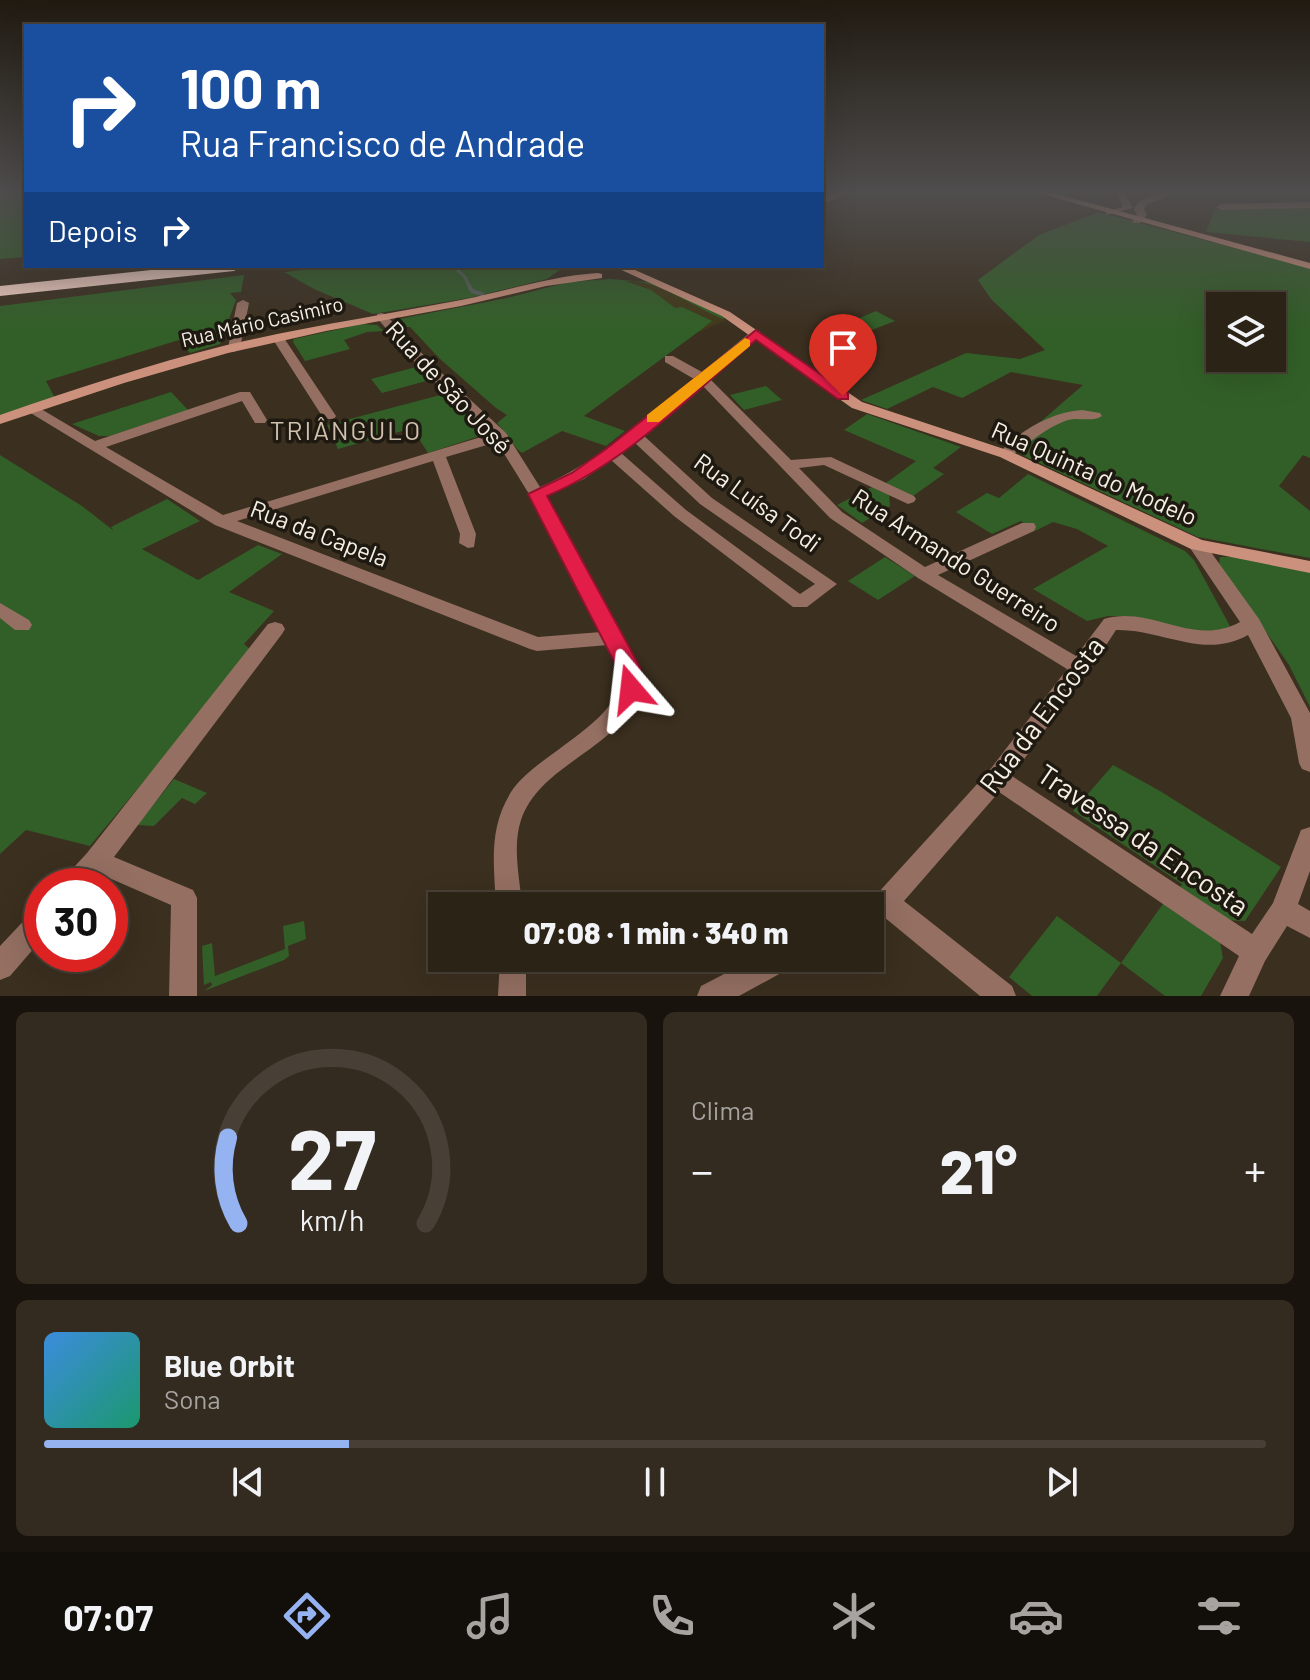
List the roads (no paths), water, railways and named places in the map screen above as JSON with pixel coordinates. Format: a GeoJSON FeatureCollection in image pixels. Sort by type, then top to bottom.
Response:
{"type":"FeatureCollection","features":[{"type":"Feature","properties":{"kind":"highway"},"geometry":{"type":"LineString","coordinates":[[0,282],[144,268]]}},
{"type":"Feature","properties":{"kind":"highway"},"geometry":{"type":"LineString","coordinates":[[0,291],[215,268]]}},
{"type":"Feature","properties":{"kind":"street"},"geometry":{"type":"LineString","coordinates":[[1200,237],[1310,266]]}},
{"type":"Feature","properties":{"kind":"street","name":"Rua Mário Casimiro"},"geometry":{"type":"LineString","coordinates":[[539,286],[572,268]]}},
{"type":"Feature","properties":{"kind":"street"},"geometry":{"type":"LineString","coordinates":[[577,268],[580,273],[602,276],[616,268]]}},
{"type":"Feature","properties":{"kind":"street","name":"Rua Quinta do Modelo"},"geometry":{"type":"LineString","coordinates":[[625,268],[726,314],[857,405],[1005,454],[1197,545],[1310,567]]}},
{"type":"Feature","properties":{"kind":"street","name":"Rua Mário Casimiro"},"geometry":{"type":"LineString","coordinates":[[0,420],[158,368],[234,348],[381,316],[602,276]]}},
{"type":"Feature","properties":{"kind":"street","name":"Rua Quinta do Modelo"},"geometry":{"type":"LineString","coordinates":[[602,276],[659,283]]}},
{"type":"Feature","properties":{"kind":"street"},"geometry":{"type":"LineString","coordinates":[[234,348],[243,303]]}},
{"type":"Feature","properties":{"kind":"street","name":"Rua de São José"},"geometry":{"type":"LineString","coordinates":[[381,316],[426,366],[501,436],[537,494],[610,638],[629,667],[631,689],[620,709],[542,770],[521,793],[508,823],[509,892]]}},
{"type":"Feature","properties":{"kind":"street"},"geometry":{"type":"LineString","coordinates":[[537,494],[579,476],[612,453],[756,334]]}},
{"type":"Feature","properties":{"kind":"street"},"geometry":{"type":"LineString","coordinates":[[278,338],[329,416]]}},
{"type":"Feature","properties":{"kind":"street","name":"Rua Armando Guerreiro"},"geometry":{"type":"LineString","coordinates":[[669,359],[702,378],[836,515],[924,574],[1081,668]]}},
{"type":"Feature","properties":{"kind":"street"},"geometry":{"type":"LineString","coordinates":[[94,446],[245,395],[260,420]]}},
{"type":"Feature","properties":{"kind":"street","name":"Rua da Capela"},"geometry":{"type":"LineString","coordinates":[[31,409],[221,521],[537,644],[610,638]]}},
{"type":"Feature","properties":{"kind":"street"},"geometry":{"type":"LineString","coordinates":[[1005,454],[1062,416],[1078,413],[1095,416]]}},
{"type":"Feature","properties":{"kind":"street","name":"Rua Luísa Todi"},"geometry":{"type":"LineString","coordinates":[[612,453],[680,513],[800,603],[828,584],[706,501],[634,434]]}},
{"type":"Feature","properties":{"kind":"street"},"geometry":{"type":"LineString","coordinates":[[221,521],[501,436]]}},
{"type":"Feature","properties":{"kind":"street"},"geometry":{"type":"LineString","coordinates":[[438,455],[468,534],[468,543]]}},
{"type":"Feature","properties":{"kind":"street"},"geometry":{"type":"LineString","coordinates":[[788,465],[826,460],[908,499]]}},
{"type":"Feature","properties":{"kind":"street"},"geometry":{"type":"LineString","coordinates":[[924,574],[1028,527]]}},
{"type":"Feature","properties":{"kind":"street"},"geometry":{"type":"LineString","coordinates":[[1197,545],[1252,624],[1302,718],[1310,763]]}},
{"type":"Feature","properties":{"kind":"street"},"geometry":{"type":"LineString","coordinates":[[0,609],[22,625]]}},
{"type":"Feature","properties":{"kind":"street","name":"Rua da Encosta"},"geometry":{"type":"LineString","coordinates":[[884,900],[997,778],[1111,624],[1145,626],[1204,640],[1224,640],[1252,624]]}},
{"type":"Feature","properties":{"kind":"street"},"geometry":{"type":"LineString","coordinates":[[90,868],[275,629]]}},
{"type":"Feature","properties":{"kind":"street","name":"Travessa da Encosta"},"geometry":{"type":"LineString","coordinates":[[997,778],[1256,952]]}},
{"type":"Feature","properties":{"kind":"street"},"geometry":{"type":"LineString","coordinates":[[1234,996],[1256,952],[1283,910],[1310,838]]}},
{"type":"Feature","properties":{"kind":"street"},"geometry":{"type":"LineString","coordinates":[[96,861],[184,898],[183,996]]}},
{"type":"Feature","properties":{"kind":"street"},"geometry":{"type":"LineString","coordinates":[[1283,910],[1310,925]]}},
{"type":"Feature","properties":{"kind":"street"},"geometry":{"type":"LineString","coordinates":[[884,911],[1002,996]]}},
{"type":"Feature","properties":{"kind":"street"},"geometry":{"type":"LineString","coordinates":[[0,966],[24,940]]}},
{"type":"Feature","properties":{"kind":"street"},"geometry":{"type":"LineString","coordinates":[[512,996],[513,972]]}},
{"type":"Feature","properties":{"kind":"street"},"geometry":{"type":"LineString","coordinates":[[711,996],[756,972]]}},
{"type":"Feature","properties":{"kind":"waterway"},"geometry":{"type":"LineString","coordinates":[[455,268],[469,287]]}},
{"type":"Feature","properties":{"kind":"waterway"},"geometry":{"type":"LineString","coordinates":[[469,287],[472,291],[482,294]]}},
{"type":"Feature","properties":{"kind":"district","name":"TRIÂNGULO"},"geometry":{"type":"Point","coordinates":[346,431]}}]}
